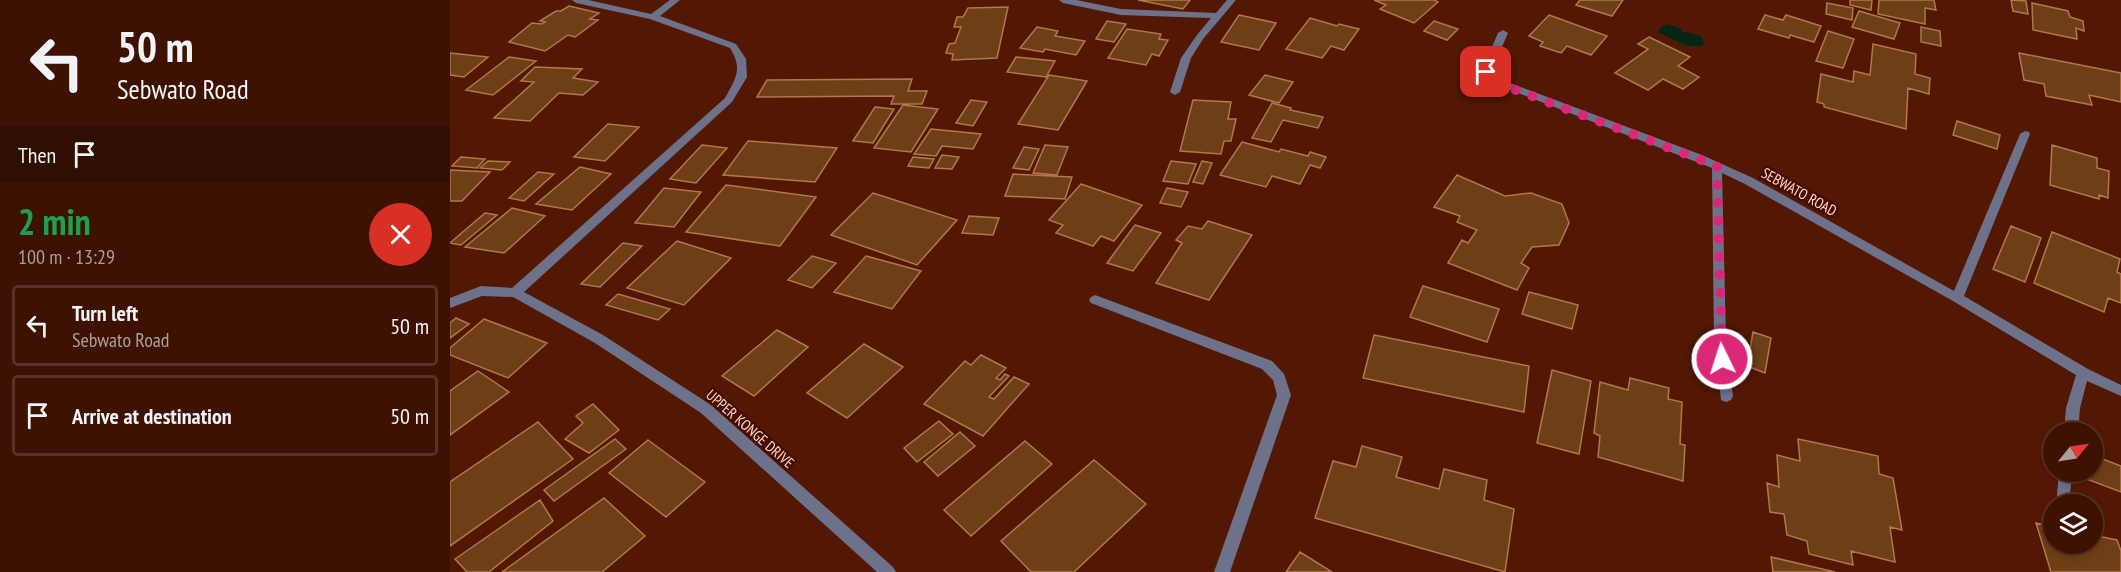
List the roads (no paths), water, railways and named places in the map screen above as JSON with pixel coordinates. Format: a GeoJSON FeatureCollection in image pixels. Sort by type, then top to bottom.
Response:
{"type":"FeatureCollection","features":[{"type":"Feature","properties":{"kind":"street"},"geometry":{"type":"LineString","coordinates":[[515,293],[729,100],[742,77],[741,59],[733,46],[653,17],[576,0]]}},
{"type":"Feature","properties":{"kind":"street"},"geometry":{"type":"LineString","coordinates":[[653,17],[676,0]]}},
{"type":"Feature","properties":{"kind":"street"},"geometry":{"type":"LineString","coordinates":[[1063,0],[1121,12],[1217,16]]}},
{"type":"Feature","properties":{"kind":"street"},"geometry":{"type":"LineString","coordinates":[[1175,92],[1186,58],[1217,16],[1232,0]]}},
{"type":"Feature","properties":{"kind":"street","name":"SEBWATO ROAD"},"geometry":{"type":"LineString","coordinates":[[1503,33],[1486,72],[1490,79],[1717,166],[1749,181],[1957,298],[2083,373],[2121,391]]}},
{"type":"Feature","properties":{"kind":"street"},"geometry":{"type":"LineString","coordinates":[[1957,298],[2025,134]]}},
{"type":"Feature","properties":{"kind":"street"},"geometry":{"type":"LineString","coordinates":[[1717,166],[1720,341],[1726,396]]}},
{"type":"Feature","properties":{"kind":"street","name":"UPPER KONGE DRIVE"},"geometry":{"type":"LineString","coordinates":[[450,303],[481,291],[515,293],[598,339],[706,409],[888,572]]}},
{"type":"Feature","properties":{"kind":"street"},"geometry":{"type":"LineString","coordinates":[[1095,300],[1267,364],[1279,378],[1284,395],[1222,572]]}},
{"type":"Feature","properties":{"kind":"street"},"geometry":{"type":"LineString","coordinates":[[2072,422],[2073,408],[2083,373]]}}]}
